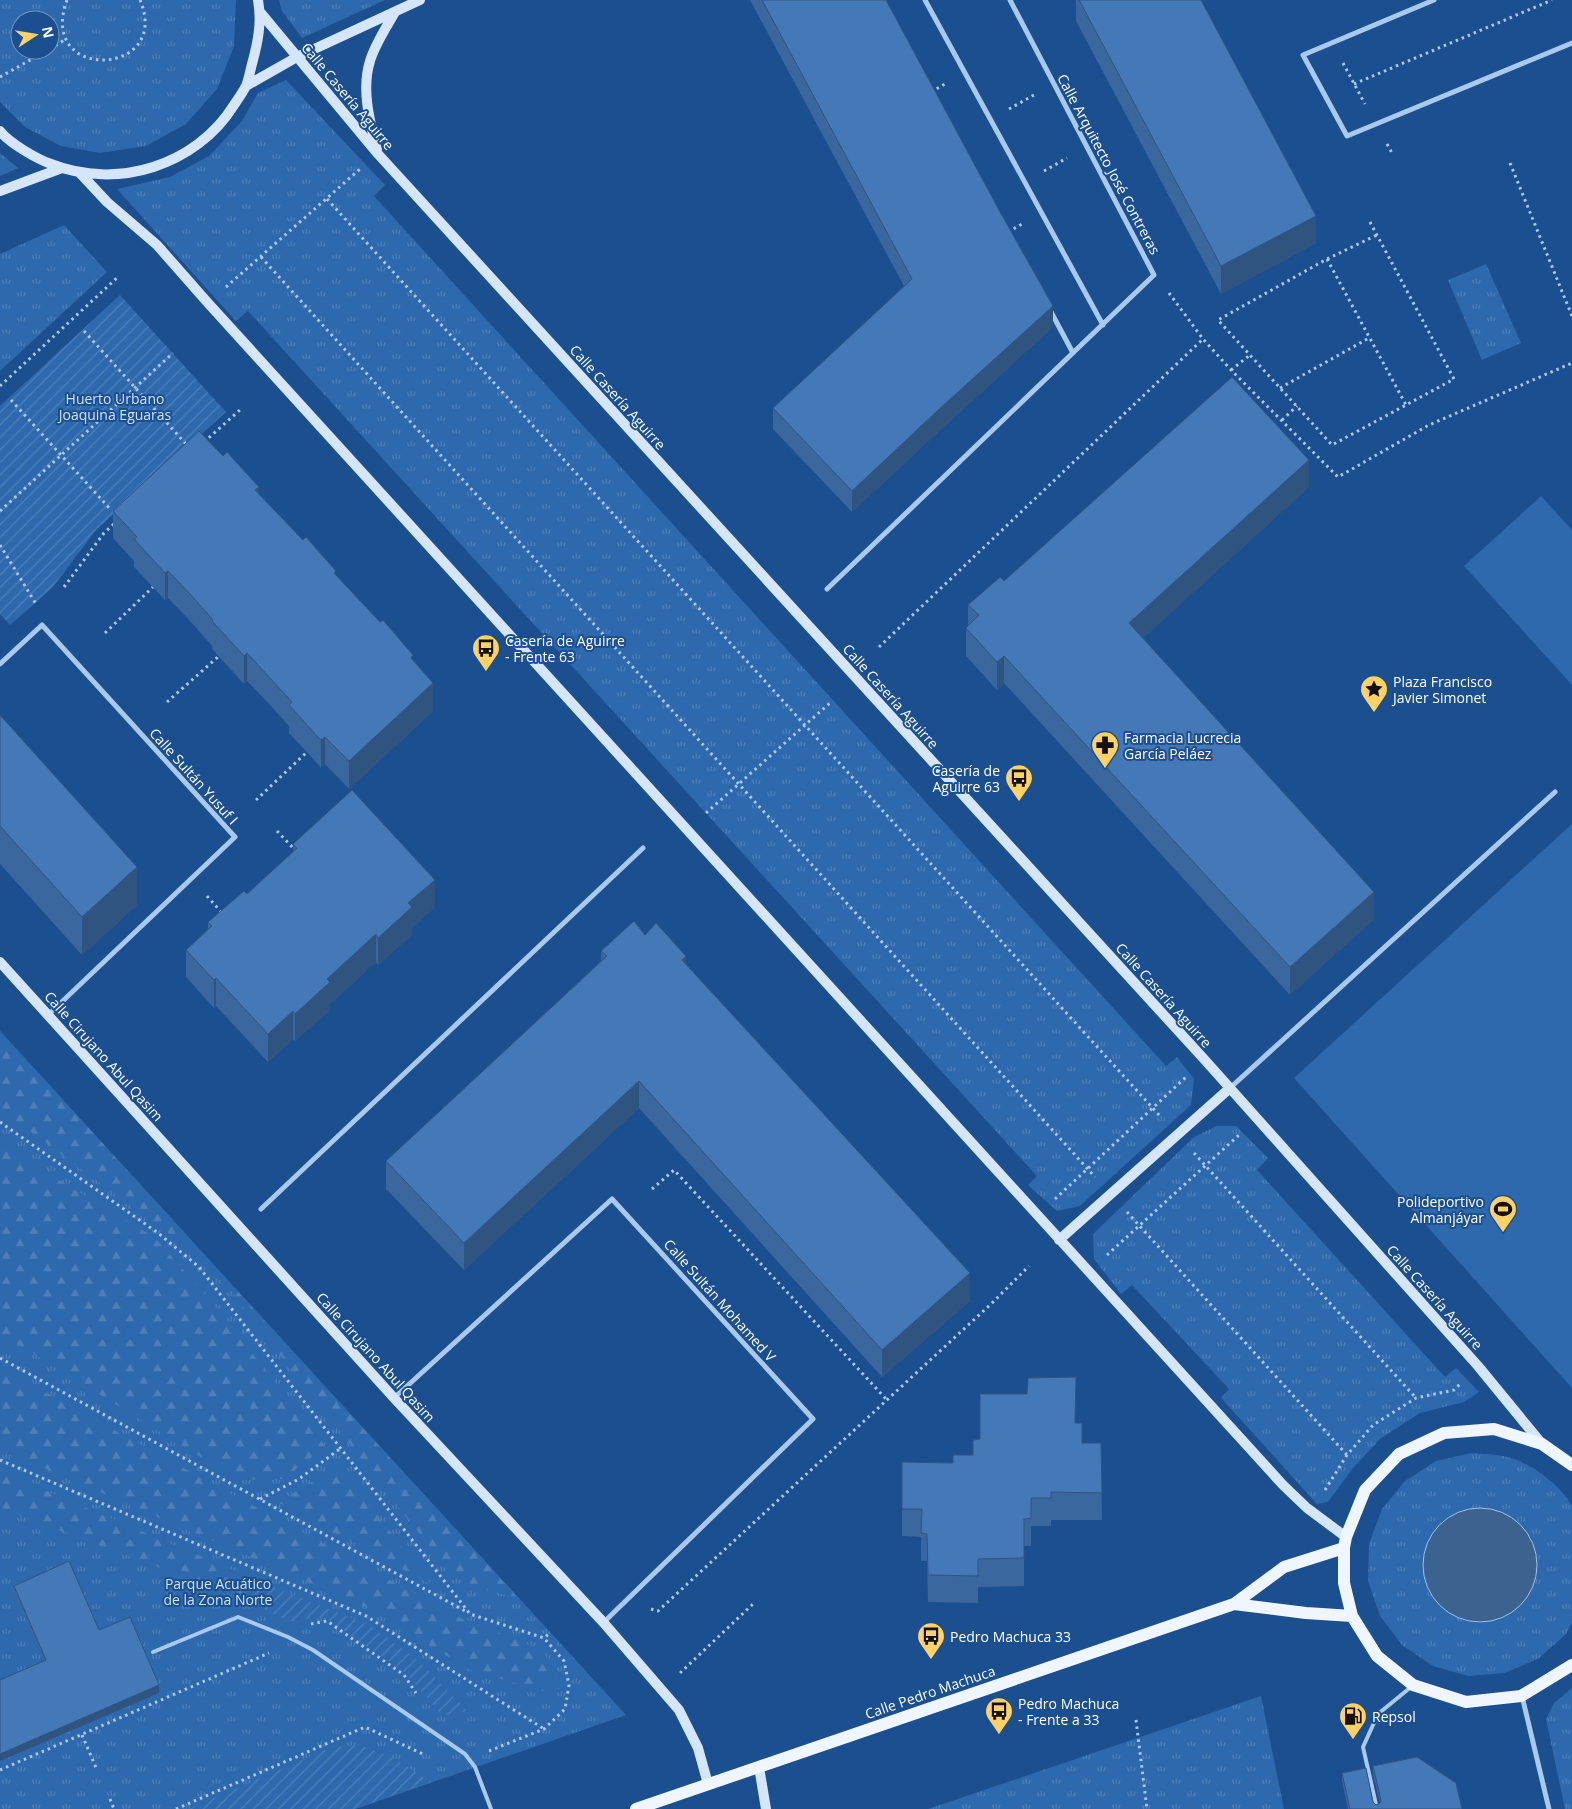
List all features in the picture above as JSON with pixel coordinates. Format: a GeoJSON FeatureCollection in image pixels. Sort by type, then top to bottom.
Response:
{"type":"FeatureCollection","features":[{"type":"Feature","properties":{"kind":"main road"},"geometry":{"type":"LineString","coordinates":[[0,131],[37,159],[80,173],[112,175],[146,170],[176,158],[198,145],[224,120],[246,86],[259,39],[260,12],[258,0]]}},
{"type":"Feature","properties":{"kind":"main road"},"geometry":{"type":"LineString","coordinates":[[246,86],[297,57],[420,0]]}},
{"type":"Feature","properties":{"kind":"main road","name":"Calle Casería Aguirre"},"geometry":{"type":"LineString","coordinates":[[260,12],[378,154],[1230,1088],[1478,1366],[1542,1444]]}},
{"type":"Feature","properties":{"kind":"main road"},"geometry":{"type":"LineString","coordinates":[[378,154],[368,111],[366,87],[370,62],[382,34],[395,12]]}},
{"type":"Feature","properties":{"kind":"main road"},"geometry":{"type":"LineString","coordinates":[[0,191],[62,168]]}},
{"type":"Feature","properties":{"kind":"main road"},"geometry":{"type":"LineString","coordinates":[[80,173],[107,202],[157,245],[1283,1485],[1345,1543]]}},
{"type":"Feature","properties":{"kind":"main road","name":"Calle Cirujano Abul Qasim"},"geometry":{"type":"LineString","coordinates":[[0,962],[394,1398],[603,1622],[679,1710],[698,1748],[708,1784]]}},
{"type":"Feature","properties":{"kind":"main road"},"geometry":{"type":"LineString","coordinates":[[1059,1240],[1230,1088]]}},
{"type":"Feature","properties":{"kind":"main road"},"geometry":{"type":"LineString","coordinates":[[1572,1465],[1542,1444],[1494,1429],[1444,1433],[1399,1454],[1365,1490],[1345,1543],[1344,1583],[1352,1616],[1377,1656],[1413,1685],[1466,1702],[1521,1696],[1572,1665]]}},
{"type":"Feature","properties":{"kind":"main road","name":"Calle Pedro Machuca"},"geometry":{"type":"LineString","coordinates":[[636,1809],[1234,1604],[1284,1567],[1345,1543]]}},
{"type":"Feature","properties":{"kind":"main road","name":"Calle Pedro Machuca"},"geometry":{"type":"LineString","coordinates":[[1234,1604],[1306,1613],[1352,1616]]}},
{"type":"Feature","properties":{"kind":"main road"},"geometry":{"type":"LineString","coordinates":[[759,1767],[766,1809]]}},
{"type":"Feature","properties":{"kind":"street"},"geometry":{"type":"LineString","coordinates":[[925,0],[1103,324]]}},
{"type":"Feature","properties":{"kind":"street","name":"Calle Arquitecto José Contreras"},"geometry":{"type":"LineString","coordinates":[[827,589],[1154,275],[1010,0]]}},
{"type":"Feature","properties":{"kind":"street"},"geometry":{"type":"LineString","coordinates":[[1434,0],[1303,55],[1347,136],[1572,43]]}},
{"type":"Feature","properties":{"kind":"street"},"geometry":{"type":"LineString","coordinates":[[1045,301],[1073,353]]}},
{"type":"Feature","properties":{"kind":"street","name":"Calle Sultán Yusuf I"},"geometry":{"type":"LineString","coordinates":[[0,664],[42,625],[235,837],[48,1015]]}},
{"type":"Feature","properties":{"kind":"street"},"geometry":{"type":"LineString","coordinates":[[1230,1088],[1555,792]]}},
{"type":"Feature","properties":{"kind":"street"},"geometry":{"type":"LineString","coordinates":[[261,1209],[643,848]]}},
{"type":"Feature","properties":{"kind":"street","name":"Calle Sultán Mohamed V"},"geometry":{"type":"LineString","coordinates":[[394,1398],[612,1198],[813,1419],[603,1622]]}},
{"type":"Feature","properties":{"kind":"street"},"geometry":{"type":"LineString","coordinates":[[1521,1696],[1548,1809]]}},
{"type":"Feature","properties":{"kind":"lane"},"geometry":{"type":"LineString","coordinates":[[153,1652],[238,1617],[288,1637],[466,1754],[478,1772],[491,1809]]}},
{"type":"Feature","properties":{"kind":"lane"},"geometry":{"type":"LineString","coordinates":[[1377,1809],[1363,1747],[1378,1714],[1413,1685]]}},
{"type":"Feature","properties":{"kind":"path"},"geometry":{"type":"LineString","coordinates":[[66,0],[62,12],[62,26],[66,39],[74,50],[86,57],[99,61],[111,61],[124,56],[134,48],[142,37],[145,24],[144,10],[140,0]]}},
{"type":"Feature","properties":{"kind":"path"},"geometry":{"type":"LineString","coordinates":[[1354,84],[1552,0]]}},
{"type":"Feature","properties":{"kind":"path"},"geometry":{"type":"LineString","coordinates":[[60,43],[66,39]]}},
{"type":"Feature","properties":{"kind":"path"},"geometry":{"type":"LineString","coordinates":[[1332,43],[1392,153]]}},
{"type":"Feature","properties":{"kind":"path"},"geometry":{"type":"LineString","coordinates":[[0,77],[30,60]]}},
{"type":"Feature","properties":{"kind":"path"},"geometry":{"type":"LineString","coordinates":[[990,119],[1054,84]]}},
{"type":"Feature","properties":{"kind":"path"},"geometry":{"type":"LineString","coordinates":[[1025,181],[1087,147]]}},
{"type":"Feature","properties":{"kind":"path"},"geometry":{"type":"LineString","coordinates":[[1510,163],[1572,316]]}},
{"type":"Feature","properties":{"kind":"path"},"geometry":{"type":"LineString","coordinates":[[225,288],[364,165]]}},
{"type":"Feature","properties":{"kind":"path"},"geometry":{"type":"LineString","coordinates":[[326,199],[1164,1120]]}},
{"type":"Feature","properties":{"kind":"path"},"geometry":{"type":"LineString","coordinates":[[1370,222],[1377,235],[1454,380],[1332,445],[1218,320],[1327,259],[1377,235]]}},
{"type":"Feature","properties":{"kind":"path"},"geometry":{"type":"LineString","coordinates":[[261,257],[1098,1180]]}},
{"type":"Feature","properties":{"kind":"path"},"geometry":{"type":"LineString","coordinates":[[1327,259],[1406,405]]}},
{"type":"Feature","properties":{"kind":"path"},"geometry":{"type":"LineString","coordinates":[[1154,275],[1231,370],[1338,476],[1429,425],[1572,362]]}},
{"type":"Feature","properties":{"kind":"path"},"geometry":{"type":"LineString","coordinates":[[0,386],[119,276]]}},
{"type":"Feature","properties":{"kind":"path"},"geometry":{"type":"LineString","coordinates":[[84,331],[186,444]]}},
{"type":"Feature","properties":{"kind":"path"},"geometry":{"type":"LineString","coordinates":[[1280,388],[1369,338]]}},
{"type":"Feature","properties":{"kind":"path"},"geometry":{"type":"LineString","coordinates":[[879,647],[1204,339]]}},
{"type":"Feature","properties":{"kind":"path"},"geometry":{"type":"LineString","coordinates":[[0,511],[173,353]]}},
{"type":"Feature","properties":{"kind":"path"},"geometry":{"type":"LineString","coordinates":[[1231,370],[1250,355]]}},
{"type":"Feature","properties":{"kind":"path"},"geometry":{"type":"LineString","coordinates":[[11,400],[111,510]]}},
{"type":"Feature","properties":{"kind":"path"},"geometry":{"type":"LineString","coordinates":[[1282,420],[1297,406]]}},
{"type":"Feature","properties":{"kind":"path"},"geometry":{"type":"LineString","coordinates":[[197,448],[241,408]]}},
{"type":"Feature","properties":{"kind":"path"},"geometry":{"type":"LineString","coordinates":[[64,588],[104,533],[118,520]]}},
{"type":"Feature","properties":{"kind":"path"},"geometry":{"type":"LineString","coordinates":[[0,545],[34,603]]}},
{"type":"Feature","properties":{"kind":"path"},"geometry":{"type":"LineString","coordinates":[[105,633],[153,587]]}},
{"type":"Feature","properties":{"kind":"path"},"geometry":{"type":"LineString","coordinates":[[167,702],[219,656]]}},
{"type":"Feature","properties":{"kind":"path"},"geometry":{"type":"LineString","coordinates":[[705,813],[831,702]]}},
{"type":"Feature","properties":{"kind":"path"},"geometry":{"type":"LineString","coordinates":[[256,800],[307,752]]}},
{"type":"Feature","properties":{"kind":"path"},"geometry":{"type":"LineString","coordinates":[[277,831],[299,854]]}},
{"type":"Feature","properties":{"kind":"path"},"geometry":{"type":"LineString","coordinates":[[207,896],[223,914]]}},
{"type":"Feature","properties":{"kind":"path"},"geometry":{"type":"LineString","coordinates":[[1049,1204],[1189,1074]]}},
{"type":"Feature","properties":{"kind":"path"},"geometry":{"type":"LineString","coordinates":[[0,1122],[158,1233],[199,1267],[470,1614]]}},
{"type":"Feature","properties":{"kind":"path"},"geometry":{"type":"LineString","coordinates":[[1103,1259],[1240,1133]]}},
{"type":"Feature","properties":{"kind":"path"},"geometry":{"type":"LineString","coordinates":[[1189,1147],[1416,1398]]}},
{"type":"Feature","properties":{"kind":"path"},"geometry":{"type":"LineString","coordinates":[[652,1189],[674,1170],[886,1400]]}},
{"type":"Feature","properties":{"kind":"path"},"geometry":{"type":"LineString","coordinates":[[1122,1206],[1347,1455]]}},
{"type":"Feature","properties":{"kind":"path"},"geometry":{"type":"LineString","coordinates":[[643,1606],[658,1611],[984,1310],[1029,1266]]}},
{"type":"Feature","properties":{"kind":"path"},"geometry":{"type":"LineString","coordinates":[[0,1358],[470,1614],[544,1638],[564,1661],[569,1685],[565,1709],[544,1729],[482,1754]]}},
{"type":"Feature","properties":{"kind":"path"},"geometry":{"type":"LineString","coordinates":[[1317,1487],[1323,1493],[1347,1455],[1373,1425],[1416,1398],[1454,1390],[1463,1382]]}},
{"type":"Feature","properties":{"kind":"path"},"geometry":{"type":"LineString","coordinates":[[260,1499],[298,1480],[341,1448]]}},
{"type":"Feature","properties":{"kind":"path"},"geometry":{"type":"LineString","coordinates":[[0,1460],[366,1616],[544,1729]]}},
{"type":"Feature","properties":{"kind":"path"},"geometry":{"type":"LineString","coordinates":[[679,1673],[753,1604]]}},
{"type":"Feature","properties":{"kind":"path"},"geometry":{"type":"LineString","coordinates":[[544,1638],[550,1633]]}},
{"type":"Feature","properties":{"kind":"path"},"geometry":{"type":"LineString","coordinates":[[0,1770],[274,1651]]}},
{"type":"Feature","properties":{"kind":"path"},"geometry":{"type":"LineString","coordinates":[[1136,1720],[1147,1809]]}},
{"type":"Feature","properties":{"kind":"path"},"geometry":{"type":"LineString","coordinates":[[176,1809],[365,1727],[426,1756]]}},
{"type":"Feature","properties":{"kind":"path"},"geometry":{"type":"LineString","coordinates":[[82,1735],[97,1770]]}},
{"type":"Feature","properties":{"kind":"path"},"geometry":{"type":"LineString","coordinates":[[110,1799],[114,1809]]}},
{"type":"Feature","properties":{"kind":"green space"},"geometry":{"type":"Polygon","coordinates":[[[0,0],[236,0],[234,46],[217,89],[186,124],[146,146],[100,153],[61,146],[25,127],[0,102],[0,0]]]}},
{"type":"Feature","properties":{"kind":"green space"},"geometry":{"type":"Polygon","coordinates":[[[279,0],[385,0],[302,38],[282,11],[279,0]]]}},
{"type":"Feature","properties":{"kind":"green space"},"geometry":{"type":"Polygon","coordinates":[[[286,80],[385,185],[374,196],[1166,1066],[1177,1057],[1194,1079],[1191,1105],[1080,1206],[1057,1211],[1028,1185],[1037,1176],[248,311],[236,321],[117,189],[170,177],[209,156],[242,121],[258,93],[286,80]]]}},
{"type":"Feature","properties":{"kind":"green space"},"geometry":{"type":"Polygon","coordinates":[[[0,153],[18,168],[0,176],[0,153]]]}},
{"type":"Feature","properties":{"kind":"green space"},"geometry":{"type":"Polygon","coordinates":[[[64,225],[107,272],[0,371],[0,254],[64,225]]]}},
{"type":"Feature","properties":{"kind":"green space"},"geometry":{"type":"Polygon","coordinates":[[[1486,264],[1521,343],[1482,360],[1448,280],[1486,264]]]}},
{"type":"Feature","properties":{"kind":"green space","name":"Huerto Urbano Joaquina Eguaras"},"geometry":{"type":"Polygon","coordinates":[[[120,295],[226,412],[96,530],[53,587],[10,625],[0,614],[0,406],[120,295]]]}},
{"type":"Feature","properties":{"kind":"green space"},"geometry":{"type":"Polygon","coordinates":[[[1541,496],[1572,530],[1572,685],[1464,566],[1541,496]]]}},
{"type":"Feature","properties":{"kind":"green space","name":"Polideportivo Almanjáyar"},"geometry":{"type":"Polygon","coordinates":[[[1572,824],[1572,1388],[1294,1078],[1572,824]]]}},
{"type":"Feature","properties":{"kind":"green space","name":"Parque Acuático de la Zona Norte"},"geometry":{"type":"Polygon","coordinates":[[[0,1031],[626,1715],[355,1809],[0,1809],[0,1031]]]}},
{"type":"Feature","properties":{"kind":"green space"},"geometry":{"type":"Polygon","coordinates":[[[0,1031],[190,1239],[176,1239],[0,1109],[0,1031]]]}},
{"type":"Feature","properties":{"kind":"green space"},"geometry":{"type":"Polygon","coordinates":[[[1217,1126],[1236,1126],[1268,1158],[1257,1170],[1445,1377],[1456,1368],[1479,1392],[1464,1402],[1420,1413],[1381,1438],[1353,1468],[1328,1502],[1317,1504],[1221,1398],[1229,1389],[1132,1285],[1121,1294],[1094,1259],[1093,1234],[1194,1137],[1217,1126]]]}},
{"type":"Feature","properties":{"kind":"green space"},"geometry":{"type":"Polygon","coordinates":[[[0,1145],[154,1237],[211,1301],[326,1447],[282,1479],[238,1480],[0,1333],[0,1145]]]}},
{"type":"Feature","properties":{"kind":"green space"},"geometry":{"type":"Polygon","coordinates":[[[231,1284],[519,1599],[469,1585],[447,1569],[235,1297],[231,1284]]]}},
{"type":"Feature","properties":{"kind":"green space"},"geometry":{"type":"Polygon","coordinates":[[[0,1368],[458,1617],[542,1650],[558,1675],[543,1691],[470,1670],[366,1607],[0,1449],[0,1368]]]}},
{"type":"Feature","properties":{"kind":"green space"},"geometry":{"type":"Polygon","coordinates":[[[1471,1453],[1507,1457],[1525,1464],[1544,1475],[1560,1490],[1572,1506],[1572,1623],[1566,1634],[1538,1659],[1504,1673],[1468,1676],[1433,1666],[1402,1645],[1380,1616],[1368,1581],[1369,1544],[1382,1509],[1405,1481],[1436,1461],[1471,1453]],[[1462,1510],[1444,1520],[1431,1535],[1449,1613],[1465,1621],[1482,1623],[1537,1576],[1537,1557],[1531,1537],[1462,1510]]]}},
{"type":"Feature","properties":{"kind":"green space"},"geometry":{"type":"Polygon","coordinates":[[[339,1466],[432,1585],[278,1502],[339,1466]]]}},
{"type":"Feature","properties":{"kind":"green space"},"geometry":{"type":"Polygon","coordinates":[[[0,1471],[266,1584],[235,1596],[0,1508],[0,1471]]]}},
{"type":"Feature","properties":{"kind":"green space"},"geometry":{"type":"Polygon","coordinates":[[[266,1584],[369,1625],[418,1660],[467,1711],[442,1716],[406,1673],[324,1617],[289,1621],[235,1596],[266,1584]]]}},
{"type":"Feature","properties":{"kind":"green space"},"geometry":{"type":"Polygon","coordinates":[[[1572,1688],[1572,1809],[1565,1809],[1546,1719],[1554,1703],[1572,1688]]]}},
{"type":"Feature","properties":{"kind":"green space"},"geometry":{"type":"Polygon","coordinates":[[[1261,1696],[1284,1809],[928,1809],[1261,1696]]]}},
{"type":"Feature","properties":{"kind":"green space"},"geometry":{"type":"Polygon","coordinates":[[[360,1745],[393,1758],[432,1782],[355,1809],[189,1809],[332,1747],[360,1745]]]}},
{"type":"Feature","properties":{"kind":"shaded area"},"geometry":{"type":"Polygon","coordinates":[[[1480,1508],[1502,1512],[1520,1525],[1533,1543],[1537,1565],[1533,1587],[1520,1605],[1502,1618],[1480,1622],[1458,1618],[1440,1605],[1427,1587],[1423,1565],[1427,1543],[1440,1525],[1458,1512],[1480,1508]]]}},
{"type":"Feature","properties":{"kind":"building"},"geometry":{"type":"Polygon","coordinates":[[[762,0],[886,0],[1053,306],[852,491],[773,408],[912,279],[762,0]]]}},
{"type":"Feature","properties":{"kind":"building"},"geometry":{"type":"Polygon","coordinates":[[[1079,0],[1201,0],[1316,216],[1221,266],[1079,0]]]}},
{"type":"Feature","properties":{"kind":"building"},"geometry":{"type":"Polygon","coordinates":[[[1232,377],[1309,460],[1129,623],[1374,892],[1290,967],[1004,656],[997,662],[966,628],[979,615],[968,605],[1000,577],[1004,581],[1232,377]]]}},
{"type":"Feature","properties":{"kind":"building"},"geometry":{"type":"Polygon","coordinates":[[[199,431],[223,456],[227,452],[259,487],[255,490],[303,540],[306,537],[336,571],[334,573],[380,622],[383,620],[413,655],[411,658],[433,683],[349,761],[325,737],[321,740],[289,705],[292,702],[247,653],[244,656],[168,571],[165,573],[134,539],[137,537],[113,511],[199,431]]]}},
{"type":"Feature","properties":{"kind":"building"},"geometry":{"type":"Polygon","coordinates":[[[0,715],[137,867],[82,917],[0,826],[0,715]]]}},
{"type":"Feature","properties":{"kind":"building"},"geometry":{"type":"Polygon","coordinates":[[[352,790],[435,880],[408,903],[412,907],[378,938],[376,934],[327,979],[330,982],[295,1014],[293,1011],[268,1034],[216,978],[214,980],[186,950],[212,926],[208,922],[244,891],[247,894],[297,848],[293,844],[352,790]]]}},
{"type":"Feature","properties":{"kind":"building"},"geometry":{"type":"Polygon","coordinates":[[[634,921],[645,935],[656,923],[686,956],[682,960],[970,1273],[882,1350],[639,1081],[464,1243],[386,1161],[607,956],[601,951],[634,921]]]}},
{"type":"Feature","properties":{"kind":"building"},"geometry":{"type":"Polygon","coordinates":[[[1076,1377],[1075,1423],[1082,1423],[1082,1443],[1101,1443],[1102,1493],[1051,1492],[1051,1498],[1031,1498],[1031,1518],[1024,1519],[1024,1558],[978,1559],[978,1576],[928,1575],[927,1534],[921,1533],[922,1509],[902,1509],[902,1462],[953,1463],[953,1455],[973,1455],[973,1440],[980,1439],[980,1394],[1027,1394],[1028,1378],[1076,1377]]]}},
{"type":"Feature","properties":{"kind":"building"},"geometry":{"type":"Polygon","coordinates":[[[69,1561],[99,1630],[130,1617],[159,1685],[0,1754],[0,1680],[46,1660],[14,1586],[69,1561]]]}},
{"type":"Feature","properties":{"kind":"building"},"geometry":{"type":"Polygon","coordinates":[[[1417,1757],[1456,1783],[1462,1809],[1350,1809],[1342,1773],[1366,1768],[1373,1802],[1376,1805],[1381,1800],[1373,1766],[1417,1757]]]}},
{"type":"Feature","properties":{"kind":"place","name":"Casería de Aguirre - Frente 63"},"geometry":{"type":"Point","coordinates":[486,672]}},
{"type":"Feature","properties":{"kind":"place","name":"Plaza Francisco Javier Simonet"},"geometry":{"type":"Point","coordinates":[1374,713]}},
{"type":"Feature","properties":{"kind":"place","name":"Farmacia Lucrecia García Peláez"},"geometry":{"type":"Point","coordinates":[1105,769]}},
{"type":"Feature","properties":{"kind":"place","name":"Casería de Aguirre 63"},"geometry":{"type":"Point","coordinates":[1019,802]}},
{"type":"Feature","properties":{"kind":"place","name":"Polideportivo Almanjáyar"},"geometry":{"type":"Point","coordinates":[1503,1233]}},
{"type":"Feature","properties":{"kind":"place","name":"Pedro Machuca 33"},"geometry":{"type":"Point","coordinates":[931,1660]}},
{"type":"Feature","properties":{"kind":"place","name":"Pedro Machuca - Frente a 33"},"geometry":{"type":"Point","coordinates":[999,1735]}},
{"type":"Feature","properties":{"kind":"place","name":"Repsol"},"geometry":{"type":"Point","coordinates":[1353,1740]}}]}
